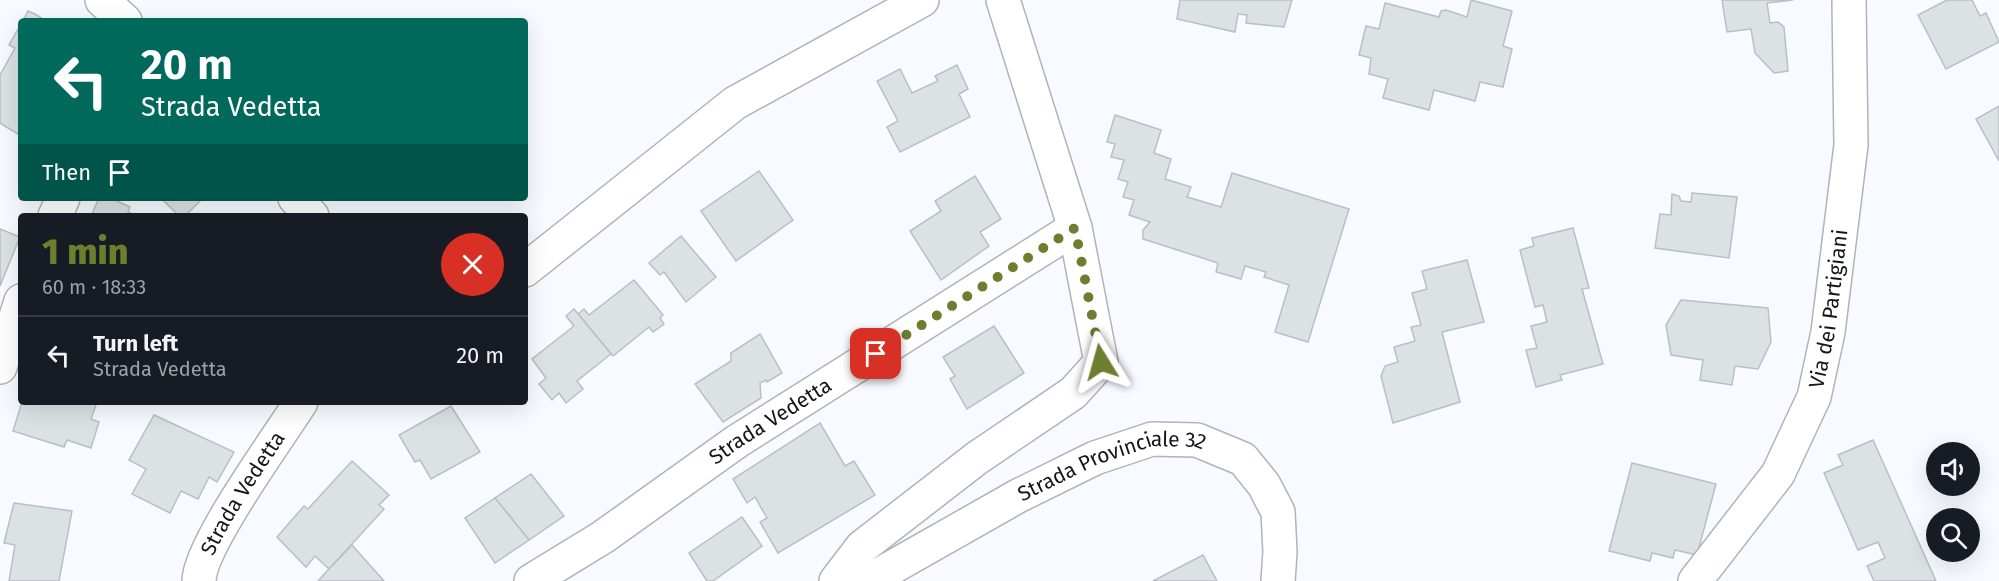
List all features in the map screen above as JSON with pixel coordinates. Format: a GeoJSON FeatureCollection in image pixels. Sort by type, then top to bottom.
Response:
{"type":"FeatureCollection","features":[{"type":"Feature","properties":{"kind":"street"},"geometry":{"type":"LineString","coordinates":[[102,0],[121,18]]}},
{"type":"Feature","properties":{"kind":"street"},"geometry":{"type":"LineString","coordinates":[[528,268],[735,103],[922,0]]}},
{"type":"Feature","properties":{"kind":"street"},"geometry":{"type":"LineString","coordinates":[[836,581],[862,547],[977,458],[1073,393],[1101,362],[1075,228],[1003,0]]}},
{"type":"Feature","properties":{"kind":"street","name":"Via dei Partigiani"},"geometry":{"type":"LineString","coordinates":[[1695,581],[1778,474],[1814,397],[1828,332],[1851,145],[1849,0]]}},
{"type":"Feature","properties":{"kind":"street"},"geometry":{"type":"LineString","coordinates":[[298,201],[309,213]]}},
{"type":"Feature","properties":{"kind":"street","name":"Strada Vedetta"},"geometry":{"type":"LineString","coordinates":[[531,581],[603,537],[736,442],[1075,228]]}},
{"type":"Feature","properties":{"kind":"street"},"geometry":{"type":"LineString","coordinates":[[0,367],[18,310]]}},
{"type":"Feature","properties":{"kind":"street","name":"Strada Vedetta"},"geometry":{"type":"LineString","coordinates":[[199,581],[199,569],[225,521],[302,405]]}},
{"type":"Feature","properties":{"kind":"street","name":"Strada Provinciale 32"},"geometry":{"type":"LineString","coordinates":[[868,581],[1018,496],[1095,458],[1152,439],[1197,440],[1243,459],[1264,485],[1278,512],[1280,552],[1278,581]]}},
{"type":"Feature","properties":{"kind":"building"},"geometry":{"type":"Polygon","coordinates":[[[1180,0],[1292,0],[1284,27],[1246,23],[1247,15],[1238,14],[1235,32],[1177,19],[1180,0]]]}},
{"type":"Feature","properties":{"kind":"building"},"geometry":{"type":"Polygon","coordinates":[[[1471,0],[1512,11],[1503,46],[1512,49],[1503,87],[1480,82],[1475,101],[1434,90],[1429,110],[1383,98],[1388,79],[1369,74],[1371,58],[1359,55],[1366,26],[1379,29],[1385,3],[1439,17],[1441,11],[1446,10],[1467,17],[1471,0]]]}},
{"type":"Feature","properties":{"kind":"building"},"geometry":{"type":"Polygon","coordinates":[[[1722,0],[1793,0],[1767,3],[1770,23],[1778,22],[1784,27],[1788,71],[1774,73],[1755,53],[1751,29],[1727,32],[1722,0]]]}},
{"type":"Feature","properties":{"kind":"building"},"geometry":{"type":"Polygon","coordinates":[[[1947,0],[1972,0],[1980,16],[1986,13],[1999,42],[1946,69],[1918,15],[1947,0]]]}},
{"type":"Feature","properties":{"kind":"building"},"geometry":{"type":"Polygon","coordinates":[[[28,11],[41,18],[24,18],[28,11]]]}},
{"type":"Feature","properties":{"kind":"building"},"geometry":{"type":"Polygon","coordinates":[[[18,29],[18,134],[0,123],[0,75],[15,48],[9,45],[18,29]]]}},
{"type":"Feature","properties":{"kind":"building"},"geometry":{"type":"Polygon","coordinates":[[[957,65],[968,89],[959,94],[970,117],[900,152],[887,127],[898,121],[877,81],[900,69],[912,93],[938,81],[935,76],[957,65]]]}},
{"type":"Feature","properties":{"kind":"building"},"geometry":{"type":"Polygon","coordinates":[[[1999,106],[1999,161],[1976,119],[1999,106]]]}},
{"type":"Feature","properties":{"kind":"building"},"geometry":{"type":"Polygon","coordinates":[[[1115,115],[1161,130],[1154,153],[1171,159],[1165,179],[1191,187],[1187,197],[1221,207],[1232,173],[1349,209],[1308,342],[1275,332],[1289,285],[1264,277],[1266,272],[1245,266],[1241,279],[1216,272],[1218,263],[1143,239],[1143,230],[1150,222],[1129,215],[1134,200],[1123,197],[1128,182],[1118,179],[1124,160],[1111,157],[1115,144],[1107,142],[1115,115]]]}},
{"type":"Feature","properties":{"kind":"building"},"geometry":{"type":"Polygon","coordinates":[[[759,171],[793,220],[736,261],[701,211],[759,171]]]}},
{"type":"Feature","properties":{"kind":"building"},"geometry":{"type":"Polygon","coordinates":[[[975,176],[1001,219],[980,232],[989,246],[941,280],[910,231],[941,211],[935,201],[975,176]]]}},
{"type":"Feature","properties":{"kind":"building"},"geometry":{"type":"Polygon","coordinates":[[[1692,193],[1737,197],[1729,258],[1655,248],[1660,214],[1671,215],[1672,194],[1679,196],[1681,201],[1691,202],[1692,193]]]}},
{"type":"Feature","properties":{"kind":"building"},"geometry":{"type":"Polygon","coordinates":[[[98,201],[117,201],[130,207],[128,212],[130,213],[92,213],[98,201]]]}},
{"type":"Feature","properties":{"kind":"building"},"geometry":{"type":"Polygon","coordinates":[[[164,201],[200,201],[188,213],[176,213],[164,201]]]}},
{"type":"Feature","properties":{"kind":"building"},"geometry":{"type":"Polygon","coordinates":[[[1573,228],[1589,288],[1582,289],[1603,364],[1560,375],[1562,380],[1536,387],[1526,350],[1537,348],[1531,326],[1547,322],[1543,305],[1535,307],[1520,250],[1534,246],[1532,238],[1573,228]]]}},
{"type":"Feature","properties":{"kind":"building"},"geometry":{"type":"Polygon","coordinates":[[[0,229],[18,236],[18,242],[0,286],[0,229]]]}},
{"type":"Feature","properties":{"kind":"building"},"geometry":{"type":"Polygon","coordinates":[[[681,236],[716,277],[686,302],[664,272],[660,275],[649,263],[681,236]]]}},
{"type":"Feature","properties":{"kind":"building"},"geometry":{"type":"Polygon","coordinates":[[[1467,260],[1484,322],[1442,332],[1460,402],[1393,423],[1381,376],[1385,366],[1398,362],[1394,347],[1415,341],[1411,327],[1421,325],[1412,293],[1427,289],[1422,271],[1467,260]]]}},
{"type":"Feature","properties":{"kind":"building"},"geometry":{"type":"Polygon","coordinates":[[[634,280],[663,315],[660,318],[664,324],[653,332],[649,327],[613,356],[578,314],[584,309],[589,315],[634,280]]]}},
{"type":"Feature","properties":{"kind":"building"},"geometry":{"type":"Polygon","coordinates":[[[1681,300],[1768,308],[1771,342],[1758,369],[1735,366],[1732,385],[1700,380],[1703,360],[1671,355],[1666,325],[1681,300]]]}},
{"type":"Feature","properties":{"kind":"building"},"geometry":{"type":"Polygon","coordinates":[[[574,309],[611,354],[577,381],[583,389],[566,403],[559,393],[552,400],[539,384],[546,378],[532,359],[574,326],[566,316],[574,309]]]}},
{"type":"Feature","properties":{"kind":"building"},"geometry":{"type":"Polygon","coordinates":[[[994,326],[1024,373],[967,409],[950,379],[955,376],[943,357],[994,326]]]}},
{"type":"Feature","properties":{"kind":"building"},"geometry":{"type":"Polygon","coordinates":[[[760,334],[782,373],[767,382],[766,380],[760,383],[761,398],[723,422],[695,384],[731,361],[731,353],[760,334]]]}},
{"type":"Feature","properties":{"kind":"building"},"geometry":{"type":"Polygon","coordinates":[[[21,405],[96,405],[91,419],[99,422],[91,448],[67,440],[64,447],[13,431],[21,405]]]}},
{"type":"Feature","properties":{"kind":"building"},"geometry":{"type":"Polygon","coordinates":[[[451,406],[480,452],[431,479],[420,460],[415,462],[399,435],[451,406]]]}},
{"type":"Feature","properties":{"kind":"building"},"geometry":{"type":"Polygon","coordinates":[[[154,415],[234,452],[217,482],[209,477],[198,499],[181,491],[170,513],[132,494],[146,469],[129,460],[154,415]]]}},
{"type":"Feature","properties":{"kind":"building"},"geometry":{"type":"Polygon","coordinates":[[[820,423],[845,466],[854,461],[875,495],[778,553],[760,522],[767,518],[755,497],[747,503],[733,479],[820,423]]]}},
{"type":"Feature","properties":{"kind":"building"},"geometry":{"type":"Polygon","coordinates":[[[1873,440],[1936,581],[1874,581],[1867,566],[1885,558],[1878,542],[1858,550],[1824,473],[1843,465],[1838,455],[1873,440]]]}},
{"type":"Feature","properties":{"kind":"building"},"geometry":{"type":"Polygon","coordinates":[[[352,461],[389,495],[379,505],[384,509],[329,569],[315,556],[306,567],[277,537],[304,506],[308,509],[352,461]]]}},
{"type":"Feature","properties":{"kind":"building"},"geometry":{"type":"Polygon","coordinates":[[[1632,463],[1716,484],[1697,555],[1675,550],[1673,558],[1652,553],[1650,561],[1609,551],[1632,463]]]}},
{"type":"Feature","properties":{"kind":"building"},"geometry":{"type":"Polygon","coordinates":[[[531,474],[564,516],[529,540],[495,498],[531,474]]]}},
{"type":"Feature","properties":{"kind":"building"},"geometry":{"type":"Polygon","coordinates":[[[495,498],[529,540],[495,563],[465,518],[495,498]]]}},
{"type":"Feature","properties":{"kind":"building"},"geometry":{"type":"Polygon","coordinates":[[[14,503],[72,511],[59,581],[9,581],[15,545],[4,543],[14,503]]]}},
{"type":"Feature","properties":{"kind":"building"},"geometry":{"type":"Polygon","coordinates":[[[742,517],[762,546],[713,581],[707,581],[689,553],[742,517]]]}},
{"type":"Feature","properties":{"kind":"building"},"geometry":{"type":"Polygon","coordinates":[[[352,545],[384,581],[318,581],[329,569],[352,545]]]}},
{"type":"Feature","properties":{"kind":"building"},"geometry":{"type":"Polygon","coordinates":[[[1203,555],[1217,581],[1153,581],[1203,555]]]}},
{"type":"Feature","properties":{"kind":"route"},"geometry":{"type":"LineString","coordinates":[[876,354],[1075,228],[1101,362]]}}]}
